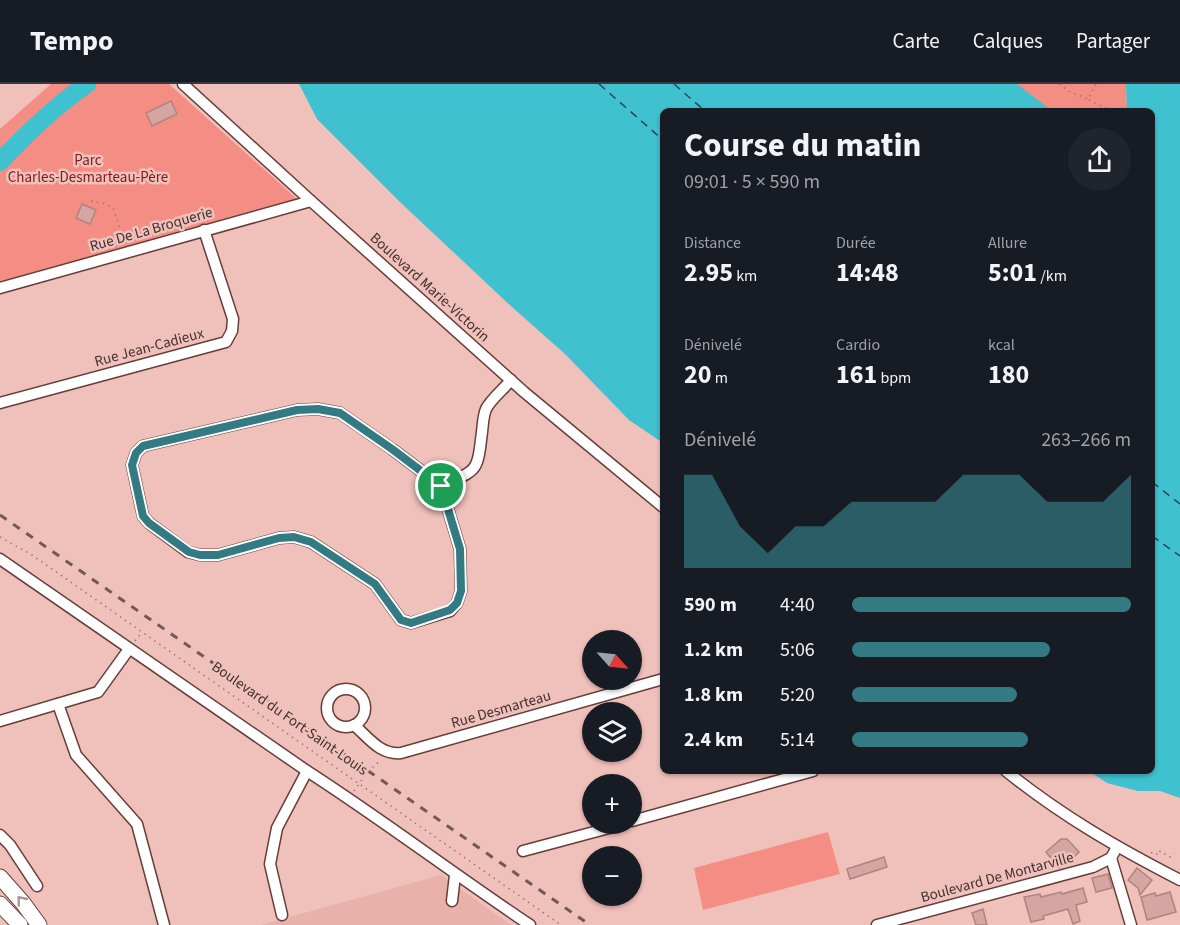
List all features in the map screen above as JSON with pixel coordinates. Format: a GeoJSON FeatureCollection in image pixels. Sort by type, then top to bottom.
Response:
{"type":"FeatureCollection","features":[{"type":"Feature","properties":{"kind":"highway"},"geometry":{"type":"LineString","coordinates":[[0,877],[39,925]]}},
{"type":"Feature","properties":{"kind":"highway"},"geometry":{"type":"LineString","coordinates":[[0,904],[20,925]]}},
{"type":"Feature","properties":{"kind":"street","name":"Boulevard Marie-Victorin"},"geometry":{"type":"LineString","coordinates":[[183,84],[511,380],[660,504]]}},
{"type":"Feature","properties":{"kind":"street","name":"Rue De La Broquerie"},"geometry":{"type":"LineString","coordinates":[[0,288],[311,201]]}},
{"type":"Feature","properties":{"kind":"street","name":"Rue Jean-Cadieux"},"geometry":{"type":"LineString","coordinates":[[0,403],[226,342],[232,332],[233,319],[204,230]]}},
{"type":"Feature","properties":{"kind":"street"},"geometry":{"type":"LineString","coordinates":[[441,486],[466,475],[478,463],[483,419],[487,408],[511,380]]}},
{"type":"Feature","properties":{"kind":"street"},"geometry":{"type":"LineString","coordinates":[[318,409],[340,413],[441,486],[460,549],[461,591],[457,603],[450,610],[411,623],[401,620],[375,584],[311,542],[294,537],[279,538],[218,555],[200,555],[189,552],[149,523],[143,516],[132,465],[136,453],[143,446],[297,410],[318,409]]}},
{"type":"Feature","properties":{"kind":"street"},"geometry":{"type":"LineString","coordinates":[[0,560],[307,771],[350,798],[455,875],[530,925]]}},
{"type":"Feature","properties":{"kind":"street"},"geometry":{"type":"LineString","coordinates":[[0,721],[98,692],[129,649]]}},
{"type":"Feature","properties":{"kind":"street","name":"Rue Desmarteau"},"geometry":{"type":"LineString","coordinates":[[391,754],[660,680]]}},
{"type":"Feature","properties":{"kind":"street"},"geometry":{"type":"LineString","coordinates":[[58,704],[76,755],[137,824],[164,925]]}},
{"type":"Feature","properties":{"kind":"street"},"geometry":{"type":"LineString","coordinates":[[354,725],[382,750],[391,754]]}},
{"type":"Feature","properties":{"kind":"street"},"geometry":{"type":"LineString","coordinates":[[282,915],[270,864],[277,828],[307,771]]}},
{"type":"Feature","properties":{"kind":"street"},"geometry":{"type":"LineString","coordinates":[[642,818],[802,774]]}},
{"type":"Feature","properties":{"kind":"street"},"geometry":{"type":"LineString","coordinates":[[1010,774],[1114,853],[1180,880]]}},
{"type":"Feature","properties":{"kind":"street"},"geometry":{"type":"LineString","coordinates":[[523,851],[587,834]]}},
{"type":"Feature","properties":{"kind":"street"},"geometry":{"type":"LineString","coordinates":[[0,835],[10,845],[37,886]]}},
{"type":"Feature","properties":{"kind":"street"},"geometry":{"type":"LineString","coordinates":[[1114,853],[1131,925]]}},
{"type":"Feature","properties":{"kind":"street","name":"Boulevard De Montarville"},"geometry":{"type":"LineString","coordinates":[[876,925],[893,923],[1093,867],[1114,853]]}},
{"type":"Feature","properties":{"kind":"street"},"geometry":{"type":"LineString","coordinates":[[452,901],[455,875]]}},
{"type":"Feature","properties":{"kind":"path"},"geometry":{"type":"LineString","coordinates":[[1059,84],[1070,92],[1106,108]]}},
{"type":"Feature","properties":{"kind":"path"},"geometry":{"type":"LineString","coordinates":[[1088,99],[1096,84]]}},
{"type":"Feature","properties":{"kind":"path"},"geometry":{"type":"LineString","coordinates":[[91,201],[113,208],[129,251]]}},
{"type":"Feature","properties":{"kind":"path","name":"Boulevard du Fort-Saint-Louis"},"geometry":{"type":"LineString","coordinates":[[0,537],[32,555],[561,925]]}},
{"type":"Feature","properties":{"kind":"path"},"geometry":{"type":"LineString","coordinates":[[350,798],[368,771],[391,754]]}},
{"type":"Feature","properties":{"kind":"path"},"geometry":{"type":"LineString","coordinates":[[1154,850],[1153,852],[1159,855],[1160,852],[1170,857],[1174,853]]}},
{"type":"Feature","properties":{"kind":"shaded area"},"geometry":{"type":"Polygon","coordinates":[[[441,875],[511,925],[261,925],[441,875]]]}},
{"type":"Feature","properties":{"kind":"green space","name":"Parc Charles-Desmarteau-Père"},"geometry":{"type":"Polygon","coordinates":[[[51,84],[169,84],[297,199],[0,282],[0,129],[51,84]]]}},
{"type":"Feature","properties":{"kind":"green space"},"geometry":{"type":"Polygon","coordinates":[[[1017,84],[1126,84],[1127,108],[1046,107],[1017,84]]]}},
{"type":"Feature","properties":{"kind":"green space"},"geometry":{"type":"Polygon","coordinates":[[[828,832],[840,874],[703,910],[694,868],[828,832]]]}},
{"type":"Feature","properties":{"kind":"water"},"geometry":{"type":"Polygon","coordinates":[[[299,84],[1017,84],[1048,108],[660,108],[660,441],[629,420],[565,354],[401,203],[317,119],[299,84]]]}},
{"type":"Feature","properties":{"kind":"water"},"geometry":{"type":"Polygon","coordinates":[[[1126,84],[1180,84],[1180,798],[1160,791],[1138,791],[1107,783],[1094,774],[1155,774],[1155,108],[1127,108],[1126,84]]]}},
{"type":"Feature","properties":{"kind":"building"},"geometry":{"type":"Polygon","coordinates":[[[171,101],[177,114],[152,126],[146,113],[171,101]]]}},
{"type":"Feature","properties":{"kind":"building"},"geometry":{"type":"Polygon","coordinates":[[[82,204],[96,210],[90,224],[76,218],[82,204]]]}},
{"type":"Feature","properties":{"kind":"building"},"geometry":{"type":"Polygon","coordinates":[[[1061,839],[1067,839],[1079,852],[1066,865],[1065,863],[1059,868],[1046,852],[1061,839]]]}},
{"type":"Feature","properties":{"kind":"building"},"geometry":{"type":"Polygon","coordinates":[[[884,857],[887,867],[850,879],[847,869],[884,857]]]}},
{"type":"Feature","properties":{"kind":"building"},"geometry":{"type":"Polygon","coordinates":[[[1137,868],[1152,880],[1140,895],[1138,888],[1128,880],[1137,868]]]}},
{"type":"Feature","properties":{"kind":"building"},"geometry":{"type":"Polygon","coordinates":[[[1108,874],[1112,888],[1096,892],[1092,878],[1108,874]]]}},
{"type":"Feature","properties":{"kind":"building"},"geometry":{"type":"Polygon","coordinates":[[[1083,888],[1087,902],[1076,905],[1080,921],[1073,924],[1068,909],[1031,922],[1024,897],[1040,894],[1041,897],[1061,892],[1062,894],[1083,888]]]}},
{"type":"Feature","properties":{"kind":"building"},"geometry":{"type":"Polygon","coordinates":[[[1170,892],[1176,912],[1147,920],[1141,897],[1170,892]]]}},
{"type":"Feature","properties":{"kind":"building"},"geometry":{"type":"Polygon","coordinates":[[[983,909],[987,925],[976,925],[972,913],[983,909]]]}},
{"type":"Feature","properties":{"kind":"waterway"},"geometry":{"type":"LineString","coordinates":[[0,162],[42,120],[87,84]]}},
{"type":"Feature","properties":{"kind":"ferry route"},"geometry":{"type":"LineString","coordinates":[[599,84],[660,137]]}},
{"type":"Feature","properties":{"kind":"ferry route"},"geometry":{"type":"LineString","coordinates":[[674,84],[702,108]]}},
{"type":"Feature","properties":{"kind":"ferry route"},"geometry":{"type":"LineString","coordinates":[[1155,484],[1180,504]]}},
{"type":"Feature","properties":{"kind":"ferry route"},"geometry":{"type":"LineString","coordinates":[[1155,538],[1180,556]]}},
{"type":"Feature","properties":{"kind":"railway"},"geometry":{"type":"LineString","coordinates":[[0,515],[590,925]]}},
{"type":"Feature","properties":{"kind":"route"},"geometry":{"type":"LineString","coordinates":[[318,409],[340,413],[441,486],[460,549],[461,591],[457,603],[450,610],[411,623],[401,620],[375,584],[311,542],[294,537],[279,538],[218,555],[200,555],[189,552],[149,523],[143,516],[132,465],[136,453],[143,446],[297,410],[318,409]]}}]}
